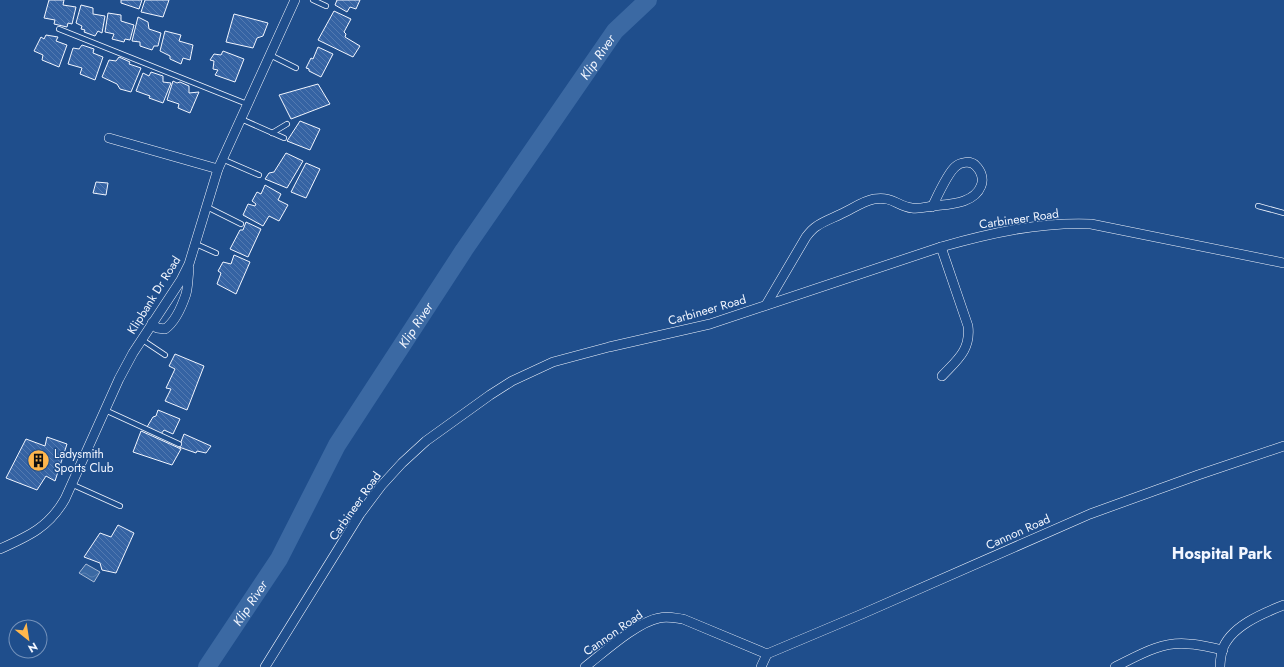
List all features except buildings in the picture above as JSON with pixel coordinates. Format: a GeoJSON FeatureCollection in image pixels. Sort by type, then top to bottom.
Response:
{"type":"FeatureCollection","features":[{"type":"Feature","properties":{"kind":"street","name":"Klipbank Dr Road"},"geometry":{"type":"LineString","coordinates":[[0,549],[21,540],[49,522],[60,508],[119,379],[141,339],[181,280],[189,264],[218,169],[294,0]]}},
{"type":"Feature","properties":{"kind":"street"},"geometry":{"type":"LineString","coordinates":[[109,138],[218,169]]}},
{"type":"Feature","properties":{"kind":"street"},"geometry":{"type":"LineString","coordinates":[[766,305],[806,237],[818,225],[869,200],[892,200],[912,208],[932,207],[963,201],[976,194],[980,187],[982,180],[980,172],[976,166],[968,162],[961,163],[955,167],[932,207]]}},
{"type":"Feature","properties":{"kind":"street","name":"Carbineer Road"},"geometry":{"type":"LineString","coordinates":[[265,667],[360,514],[381,486],[402,463],[426,441],[490,395],[512,381],[553,362],[609,347],[710,324],[941,247],[978,236],[1014,229],[1050,225],[1085,224],[1284,263]]}},
{"type":"Feature","properties":{"kind":"street"},"geometry":{"type":"LineString","coordinates":[[941,247],[968,326],[969,337],[968,343],[962,354],[942,376]]}},
{"type":"Feature","properties":{"kind":"street"},"geometry":{"type":"LineString","coordinates":[[152,323],[157,328],[165,330],[176,317],[186,293],[189,264]]}},
{"type":"Feature","properties":{"kind":"street","name":"Cannon Road"},"geometry":{"type":"LineString","coordinates":[[584,667],[641,625],[651,620],[666,617],[683,620],[767,654],[1090,514],[1284,446]]}},
{"type":"Feature","properties":{"kind":"street"},"geometry":{"type":"LineString","coordinates":[[1220,667],[1223,650],[1227,641],[1235,632],[1256,617],[1284,605]]}},
{"type":"Feature","properties":{"kind":"street"},"geometry":{"type":"LineString","coordinates":[[1115,667],[1143,652],[1165,645],[1189,644],[1223,650]]}},
{"type":"Feature","properties":{"kind":"street"},"geometry":{"type":"LineString","coordinates":[[761,667],[767,654]]}},
{"type":"Feature","properties":{"kind":"lane"},"geometry":{"type":"LineString","coordinates":[[313,0],[326,6]]}},
{"type":"Feature","properties":{"kind":"lane"},"geometry":{"type":"LineString","coordinates":[[60,29],[247,104]]}},
{"type":"Feature","properties":{"kind":"lane"},"geometry":{"type":"LineString","coordinates":[[270,55],[296,68]]}},
{"type":"Feature","properties":{"kind":"lane"},"geometry":{"type":"LineString","coordinates":[[240,119],[284,138]]}},
{"type":"Feature","properties":{"kind":"lane"},"geometry":{"type":"LineString","coordinates":[[272,133],[287,124]]}},
{"type":"Feature","properties":{"kind":"lane"},"geometry":{"type":"LineString","coordinates":[[222,159],[259,175]]}},
{"type":"Feature","properties":{"kind":"lane"},"geometry":{"type":"LineString","coordinates":[[1258,206],[1284,213]]}},
{"type":"Feature","properties":{"kind":"lane"},"geometry":{"type":"LineString","coordinates":[[207,207],[241,224]]}},
{"type":"Feature","properties":{"kind":"lane"},"geometry":{"type":"LineString","coordinates":[[196,244],[216,253]]}},
{"type":"Feature","properties":{"kind":"lane"},"geometry":{"type":"LineString","coordinates":[[141,339],[165,355]]}},
{"type":"Feature","properties":{"kind":"lane"},"geometry":{"type":"LineString","coordinates":[[105,410],[179,444]]}},
{"type":"Feature","properties":{"kind":"lane"},"geometry":{"type":"LineString","coordinates":[[71,484],[120,506]]}},
{"type":"Feature","properties":{"kind":"water"},"geometry":{"type":"Polygon","coordinates":[[[86,564],[100,572],[94,582],[79,573],[86,564]]]}},
{"type":"Feature","properties":{"kind":"waterway","name":"Klip River"},"geometry":{"type":"LineString","coordinates":[[207,667],[279,559],[337,445],[464,250],[615,31],[648,0]]}},
{"type":"Feature","properties":{"kind":"place","name":"Ladysmith Sports Club"},"geometry":{"type":"Point","coordinates":[38,461]}},
{"type":"Feature","properties":{"kind":"district","name":"Hospital Park"},"geometry":{"type":"Point","coordinates":[1222,553]}}]}
